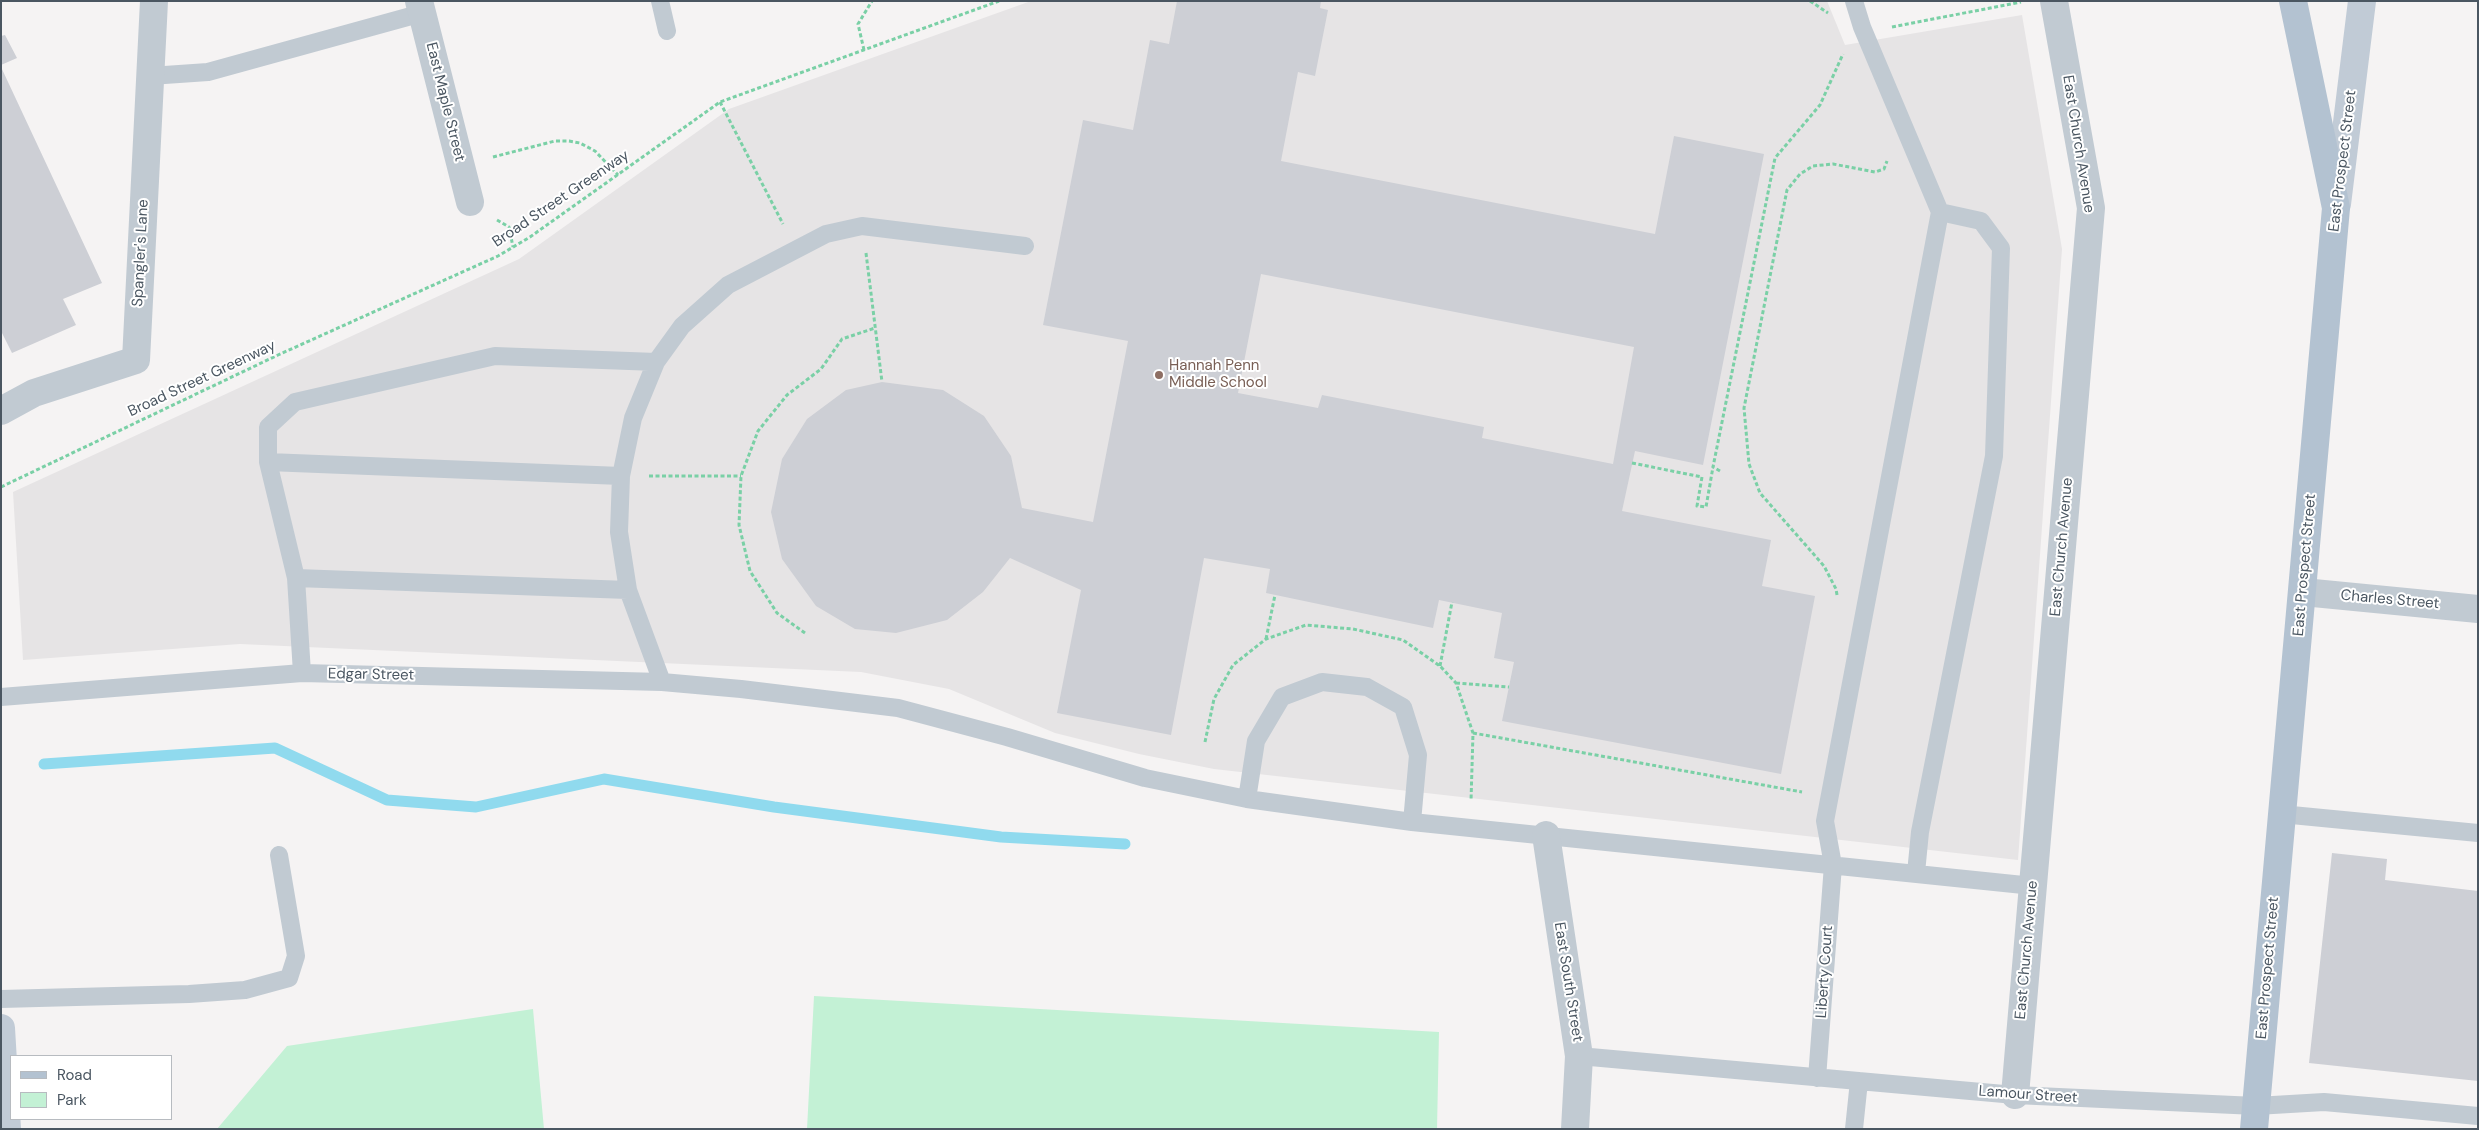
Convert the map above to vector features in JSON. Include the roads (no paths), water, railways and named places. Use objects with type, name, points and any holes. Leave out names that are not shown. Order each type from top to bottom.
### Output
[{"type":"main road","points":[[2293,1],[2336,208]]},
{"type":"main road","name":"East Prospect Street","points":[[2255,1118],[2336,208]]},
{"type":"street","name":"Spangler's Lane","points":[[1,411],[34,393],[136,360],[154,1]]},
{"type":"street","name":"East Church Avenue","points":[[2015,1095],[2091,208],[2054,1]]},
{"type":"street","name":"East Prospect Street","points":[[2336,208],[2362,1]]},
{"type":"street","name":"East Maple Street","points":[[421,7],[470,202]]},
{"type":"street","name":"Charles Street","points":[[2303,592],[2478,609]]},
{"type":"street","name":"East South Street","points":[[1546,836],[1579,1056],[1575,1129]]},
{"type":"street","points":[[1,1028],[7,1129]]},
{"type":"lane","points":[[660,1],[667,31]]},
{"type":"lane","points":[[1854,1],[1862,26],[1940,212],[1981,222],[2001,248],[1994,456],[1920,832],[1916,874]]},
{"type":"lane","points":[[150,76],[208,72],[421,7]]},
{"type":"lane","name":"Liberty Court","points":[[1816,1078],[1833,865],[1825,821],[1940,212]]},
{"type":"lane","points":[[662,682],[628,590],[619,532],[620,476],[633,418],[656,362],[682,326],[728,285],[826,234],[862,226],[1024,246]]},
{"type":"lane","points":[[302,673],[296,578],[268,462],[268,427],[295,402],[495,356],[656,362]]},
{"type":"lane","points":[[268,462],[620,476]]},
{"type":"lane","points":[[296,578],[628,590]]},
{"type":"lane","name":"Edgar Street","points":[[1,697],[302,673],[662,682],[741,689],[898,708],[1007,737],[1145,778],[1247,799],[1412,822],[2033,886]]},
{"type":"lane","points":[[1247,799],[1256,741],[1282,697],[1322,682],[1367,686],[1403,707],[1418,755],[1412,822]]},
{"type":"lane","points":[[2282,814],[2478,833]]},
{"type":"lane","points":[[1,998],[198,994],[245,990],[289,978],[296,956],[279,855]]},
{"type":"lane","name":"Lamour Street","points":[[1579,1056],[2255,1118],[2324,1102],[2478,1116]]},
{"type":"lane","points":[[1854,1129],[1859,1081]]},
{"type":"waterway","points":[[44,764],[275,748],[387,800],[476,807],[604,779],[774,807],[1001,837],[1125,844]]},
{"type":"place","name":"Hannah Penn Middle School","points":[[1159,375]]}]
